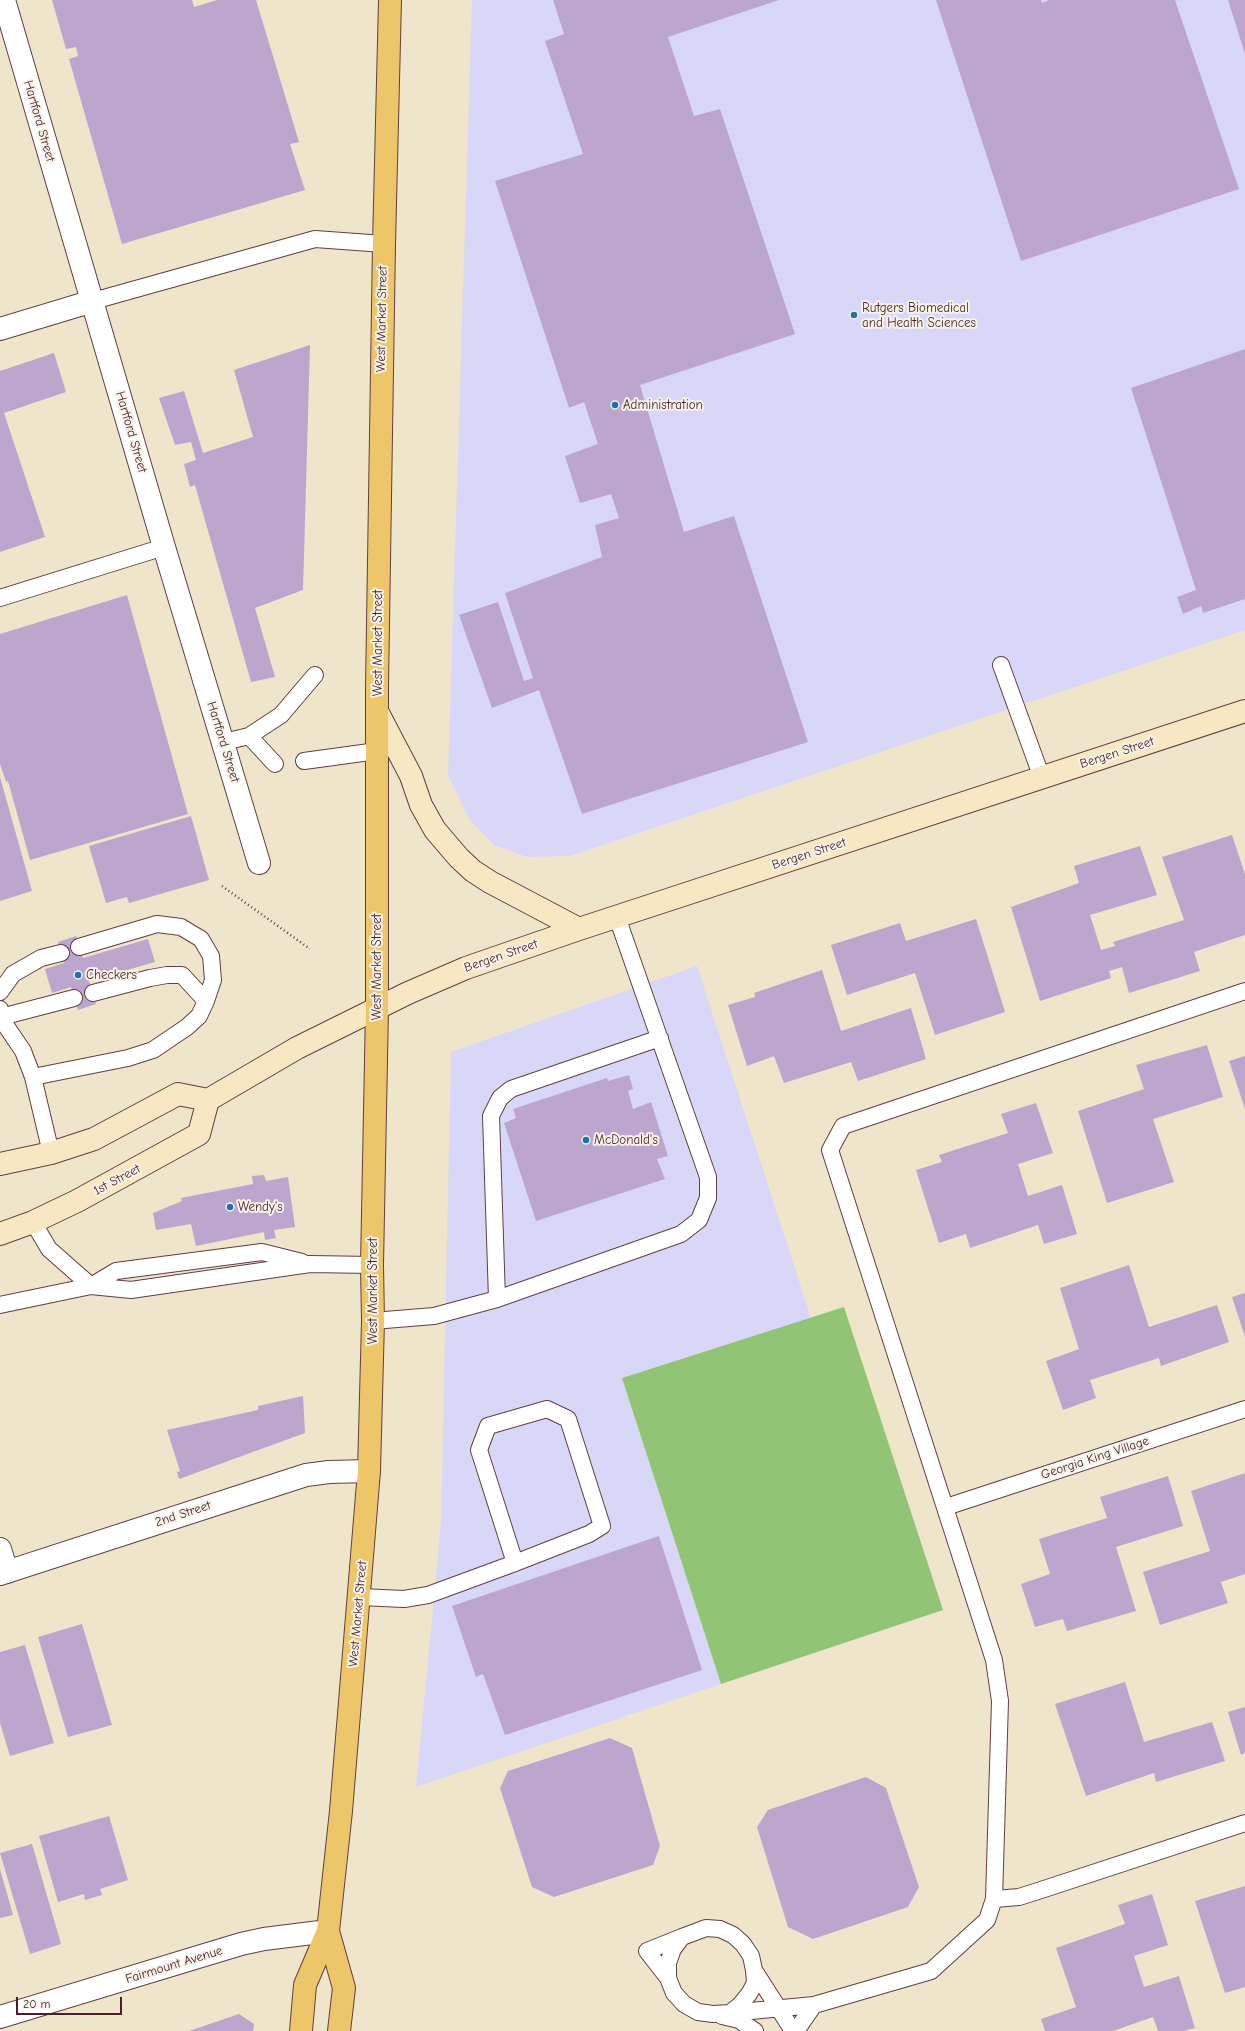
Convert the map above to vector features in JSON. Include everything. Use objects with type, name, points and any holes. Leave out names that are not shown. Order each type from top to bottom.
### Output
[{"type":"main road","name":"West Market Street","points":[[300,2031],[305,1985],[328,1931],[341,1811],[360,1597],[369,1471],[373,1321],[372,1265],[377,1008],[377,710],[384,244],[390,0]]},
{"type":"main road","points":[[377,710],[411,776],[421,805],[435,830],[459,858],[473,871],[490,882],[579,929]]},
{"type":"main road","name":"Bergen Street","points":[[377,1008],[442,978],[579,929],[1245,711]]},
{"type":"main road","points":[[0,1164],[51,1153],[94,1140],[178,1094],[208,1100],[297,1048],[377,1008]]},
{"type":"main road","name":"1st Street","points":[[0,1234],[34,1222],[76,1202],[200,1134],[208,1100]]},
{"type":"main road","name":"West Market Street","points":[[328,1931],[344,1988],[339,2031]]},
{"type":"street","name":"Hartford Street","points":[[4,0],[6,30],[93,301],[164,547],[224,742],[259,863]]},
{"type":"street","points":[[0,329],[93,301]]},
{"type":"street","name":"2nd Street","points":[[3,1573],[306,1474],[369,1471]]},
{"type":"street","points":[[0,1549],[3,1573]]},
{"type":"street","name":"Fairmount Avenue","points":[[0,2017],[241,1944],[264,1939],[328,1931]]},
{"type":"lane","points":[[93,301],[315,239],[384,244]]},
{"type":"lane","points":[[0,598],[164,547]]},
{"type":"lane","points":[[1001,665],[1042,778]]},
{"type":"lane","points":[[224,742],[250,736],[282,715],[315,675]]},
{"type":"lane","points":[[250,736],[275,764]]},
{"type":"lane","points":[[304,761],[377,751]]},
{"type":"lane","points":[[373,1321],[434,1316],[497,1299],[680,1234],[699,1220],[708,1198],[708,1176],[617,917]]},
{"type":"lane","points":[[33,1077],[128,1058],[153,1050],[187,1027],[199,1016],[213,980],[211,956],[201,939],[181,927],[157,924],[80,947]]},
{"type":"lane","points":[[0,992],[13,974],[41,958],[61,952]]},
{"type":"lane","points":[[93,993],[150,978],[167,975],[182,975],[206,1001]]},
{"type":"lane","points":[[713,2014],[814,2005],[931,1972],[987,1920],[994,1899],[1000,1701],[994,1660],[830,1150],[843,1126],[1245,991]]},
{"type":"lane","points":[[51,1153],[33,1077],[23,1051],[0,1014],[74,998]]},
{"type":"lane","points":[[497,1299],[491,1116],[500,1098],[511,1089],[660,1038]]},
{"type":"lane","points":[[34,1222],[49,1249],[91,1286]]},
{"type":"lane","points":[[0,1305],[91,1286],[131,1290],[310,1264],[372,1265]]},
{"type":"lane","name":"Georgia King Village","points":[[946,1508],[1245,1408]]},
{"type":"lane","points":[[360,1597],[404,1599],[428,1595],[515,1563],[589,1534],[602,1526],[568,1419],[547,1409],[488,1426],[479,1450],[515,1563]]},
{"type":"lane","points":[[994,1899],[1019,1897],[1245,1823]]},
{"type":"lane","points":[[730,2013],[749,1994],[755,1984],[751,1956],[744,1944],[733,1935],[720,1929],[706,1928],[647,1951],[668,1978],[674,1993],[684,2004],[698,2012],[739,2020],[755,2031]]},
{"type":"lane","points":[[668,1978],[668,1963],[673,1949],[682,1937]]},
{"type":"lane","points":[[754,1970],[788,2029],[814,2005]]},
{"type":"path","points":[[222,886],[310,950]]},
{"type":"shaded area","name":"Rutgers Biomedical and Health Sciences","points":[[472,0],[1245,0],[1245,630],[570,856],[527,857],[494,845],[469,819],[448,775]]},
{"type":"shaded area","points":[[697,966],[811,1318],[622,1378],[721,1684],[416,1787],[441,1523],[451,1052]]},
{"type":"green space","points":[[844,1307],[943,1610],[721,1684],[622,1378]]},
{"type":"building","points":[[52,0],[192,0],[194,7],[217,0],[256,0],[299,142],[290,144],[305,190],[122,244],[69,59],[78,56],[76,47],[66,49]]},
{"type":"building","name":"Administration","points":[[553,0],[779,0],[668,37],[694,116],[720,109],[795,334],[640,385],[684,532],[734,516],[808,742],[582,814],[539,690],[492,708],[459,615],[498,602],[524,681],[533,678],[505,593],[602,557],[595,525],[619,518],[611,494],[580,503],[565,456],[598,444],[584,402],[569,408],[495,181],[583,154],[545,41],[564,34]]},
{"type":"building","points":[[936,0],[1041,0],[1042,3],[1049,0],[1175,0],[1239,189],[1021,261]]},
{"type":"building","points":[[1228,0],[1245,0],[1245,54]]},
{"type":"building","points":[[310,345],[303,590],[255,608],[275,677],[251,682],[195,485],[190,487],[184,464],[196,460],[191,442],[175,445],[159,398],[184,391],[203,453],[253,437],[234,370]]},
{"type":"building","points":[[1245,349],[1245,599],[1203,613],[1201,606],[1183,614],[1177,597],[1196,590],[1131,388]]},
{"type":"building","points":[[54,353],[66,392],[4,413],[45,537],[0,552],[0,371]]},
{"type":"building","points":[[127,595],[188,814],[30,860],[8,781],[6,782],[0,764],[0,634]]},
{"type":"building","points":[[0,777],[32,891],[0,901]]},
{"type":"building","points":[[191,816],[209,880],[129,903],[127,897],[106,903],[89,846]]},
{"type":"building","points":[[1232,835],[1245,874],[1245,935],[1194,952],[1200,971],[1129,993],[1122,967],[1109,971],[1111,978],[1040,1001],[1011,907],[1079,883],[1074,866],[1140,846],[1157,895],[1090,915],[1101,950],[1115,946],[1113,942],[1184,920],[1162,857]]},
{"type":"building","points":[[976,919],[1005,1012],[935,1035],[915,973],[847,995],[831,945],[900,923],[906,941]]},
{"type":"building","name":"Checkers","points":[[76,936],[83,958],[148,939],[155,962],[89,981],[96,1004],[78,1010],[71,987],[52,993],[45,969],[64,963],[58,942]]},
{"type":"building","points":[[822,970],[841,1031],[911,1008],[926,1059],[858,1081],[851,1062],[784,1083],[774,1056],[747,1066],[728,1005],[755,997],[754,993]]},
{"type":"building","points":[[1207,1045],[1223,1097],[1153,1119],[1174,1182],[1107,1203],[1078,1111],[1144,1089],[1136,1065]]},
{"type":"building","points":[[1245,1056],[1245,1109],[1229,1061]]},
{"type":"building","name":"McDonald's","points":[[629,1075],[633,1089],[628,1091],[633,1109],[651,1102],[668,1156],[657,1159],[665,1179],[536,1221],[504,1123],[516,1118],[513,1109],[607,1078],[608,1081]]},
{"type":"building","points":[[1036,1103],[1053,1153],[1018,1164],[1028,1196],[1062,1185],[1077,1234],[1044,1244],[1038,1225],[970,1248],[966,1234],[939,1243],[916,1170],[942,1162],[939,1155],[1008,1133],[1001,1114]]},
{"type":"building","name":"Wendy's","points":[[264,1175],[266,1181],[288,1177],[295,1227],[274,1230],[276,1238],[265,1240],[264,1232],[196,1246],[191,1224],[156,1230],[153,1213],[182,1201],[181,1198],[253,1184],[252,1176]]},
{"type":"building","points":[[1129,1265],[1149,1327],[1217,1305],[1229,1342],[1161,1366],[1159,1358],[1090,1380],[1096,1398],[1063,1410],[1046,1361],[1079,1349],[1060,1288]]},
{"type":"building","points":[[1245,1293],[1245,1337],[1232,1297]]},
{"type":"building","points":[[303,1396],[305,1433],[179,1479],[177,1472],[180,1471],[167,1430],[258,1410],[258,1406]]},
{"type":"building","points":[[1245,1473],[1245,1574],[1221,1582],[1228,1603],[1160,1625],[1143,1572],[1210,1551],[1191,1491]]},
{"type":"building","points":[[1168,1476],[1183,1526],[1116,1547],[1136,1611],[1067,1631],[1063,1619],[1035,1627],[1021,1584],[1050,1574],[1039,1539],[1107,1518],[1100,1497]]},
{"type":"building","points":[[659,1536],[702,1670],[505,1735],[483,1674],[476,1677],[452,1606]]},
{"type":"building","points":[[82,1624],[112,1725],[68,1737],[38,1637]]},
{"type":"building","points":[[25,1645],[54,1743],[10,1756],[0,1723],[0,1652]]},
{"type":"building","points":[[1125,1682],[1144,1742],[1212,1722],[1225,1761],[1156,1782],[1154,1773],[1086,1796],[1055,1704]]},
{"type":"building","points":[[1245,1707],[1245,1753],[1241,1755],[1228,1712]]},
{"type":"building","points":[[610,1738],[632,1748],[660,1846],[653,1865],[554,1897],[532,1887],[500,1788],[508,1771]]},
{"type":"building","points":[[866,1777],[886,1788],[919,1887],[908,1907],[813,1939],[788,1927],[757,1827],[768,1810]]},
{"type":"building","points":[[109,1816],[128,1880],[100,1889],[102,1895],[85,1900],[84,1894],[58,1902],[39,1836]]},
{"type":"building","points":[[32,1844],[61,1944],[30,1954],[0,1853]]},
{"type":"building","points":[[0,1869],[13,1915],[0,1918]]},
{"type":"building","points":[[1245,1886],[1245,1987],[1225,1993],[1195,1901]]},
{"type":"building","points":[[1152,1894],[1168,1945],[1134,1956],[1144,1987],[1179,1976],[1195,2028],[1184,2031],[1158,2031],[1153,2017],[1113,2031],[1045,2031],[1041,2019],[1076,2007],[1056,1948],[1125,1924],[1118,1905]]},
{"type":"building","points":[[239,2014],[254,2024],[253,2031],[189,2031]]},
{"type":"place","name":"Rutgers Biomedical and Health Sciences","points":[[854,315]]},
{"type":"place","name":"Administration","points":[[615,405]]},
{"type":"place","name":"Checkers","points":[[78,975]]},
{"type":"place","name":"McDonald's","points":[[586,1140]]},
{"type":"place","name":"Wendy's","points":[[230,1207]]}]
